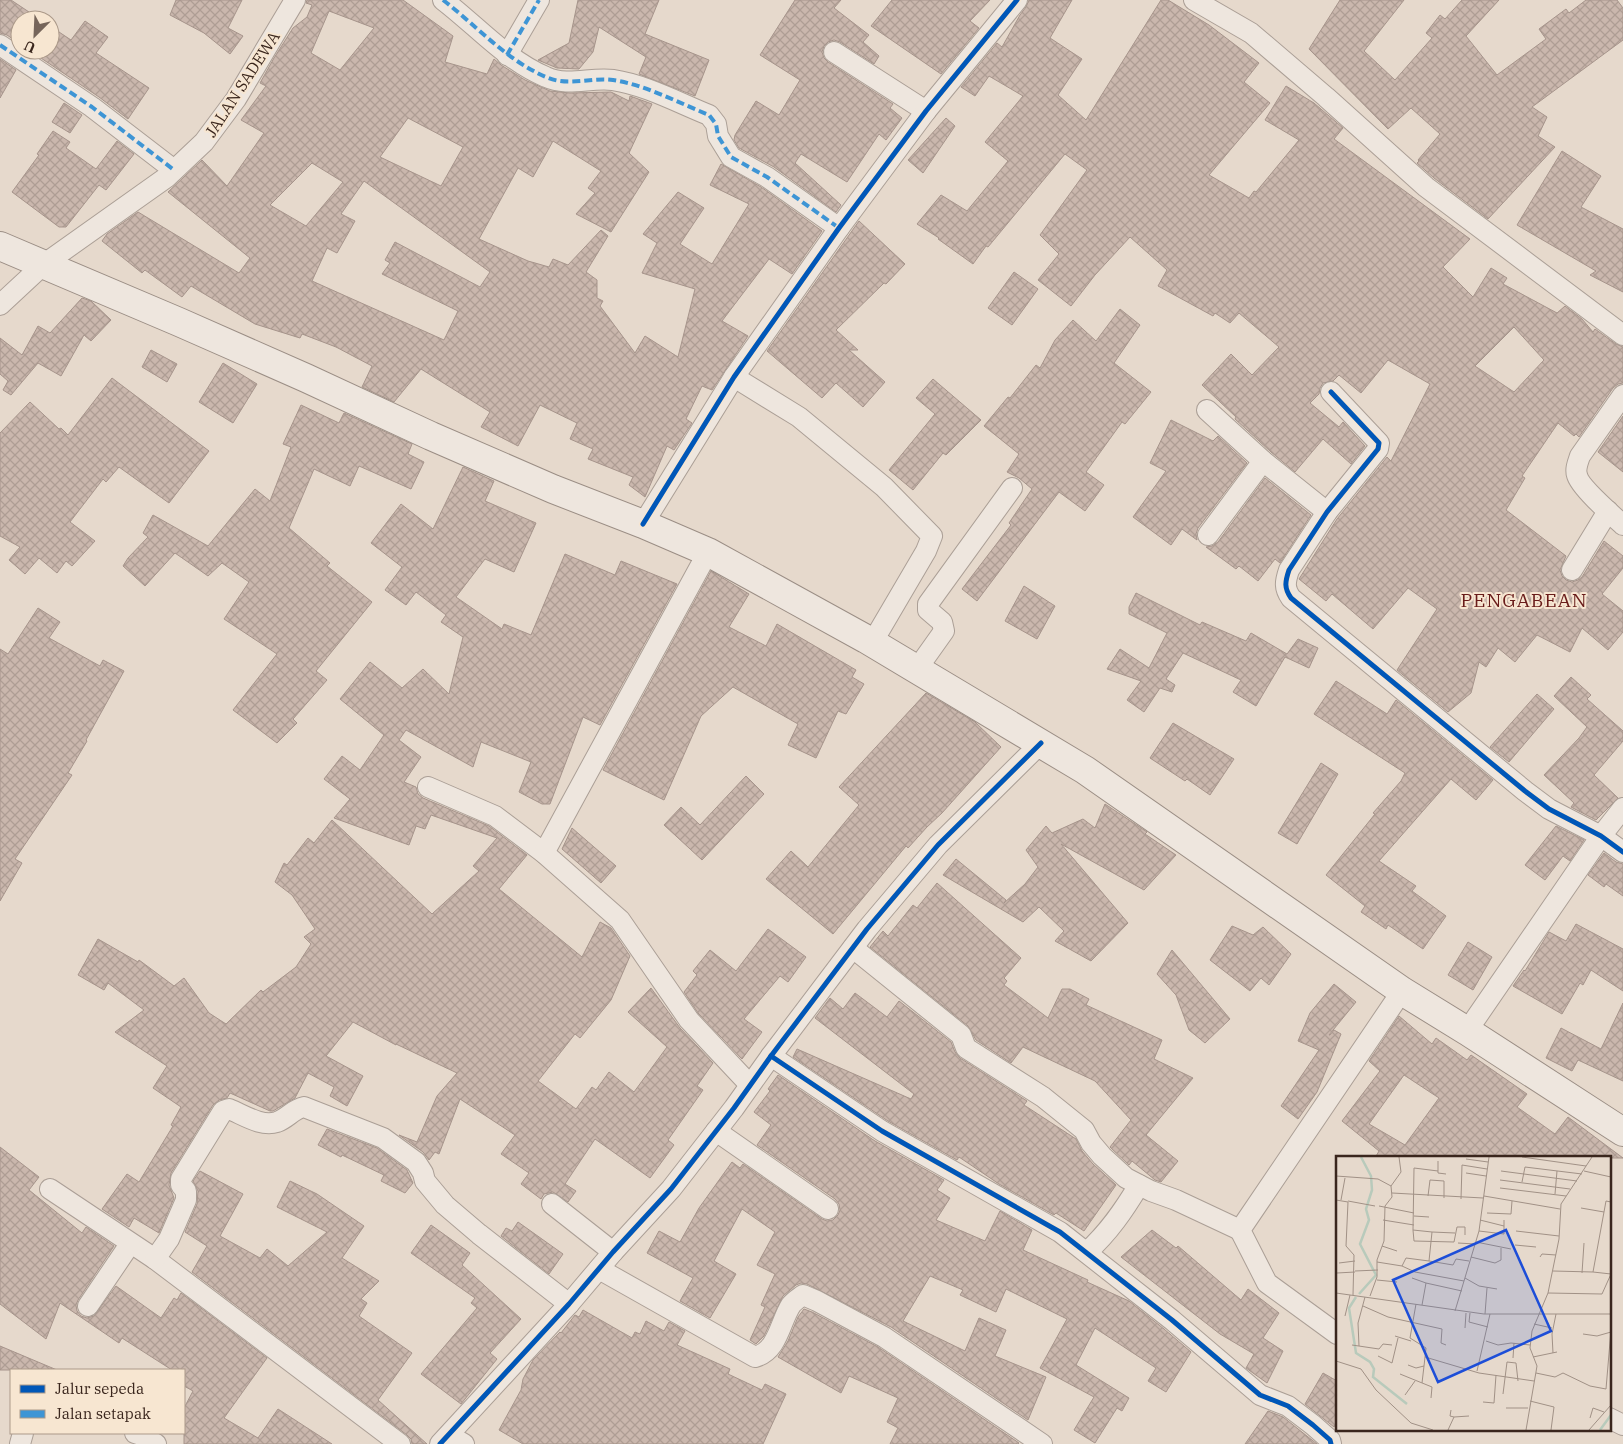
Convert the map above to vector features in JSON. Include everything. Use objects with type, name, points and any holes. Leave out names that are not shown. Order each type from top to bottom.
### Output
[{"type":"main road","points":[[0,246],[53,258],[179,322],[448,444],[708,552],[917,669],[1085,770],[1402,991],[1623,1132]]},
{"type":"street","name":"JALAN SADEWA","points":[[0,305],[53,258],[167,177],[204,142],[236,99],[295,0]]},
{"type":"street","points":[[443,0],[507,55],[526,68],[548,78],[565,83],[595,78],[614,80],[638,86],[709,115],[716,124],[718,136],[731,157],[767,177],[839,228]]},
{"type":"street","points":[[507,55],[538,0]]},
{"type":"street","points":[[643,524],[734,377],[839,228],[926,111],[1017,0]]},
{"type":"street","points":[[1194,0],[1250,33],[1326,97],[1426,187],[1623,335]]},
{"type":"street","points":[[0,45],[92,107],[174,170]]},
{"type":"street","points":[[834,52],[926,111]]},
{"type":"street","points":[[734,377],[806,423],[884,486],[932,536],[926,551],[872,643]]},
{"type":"street","points":[[1331,392],[1379,443],[1378,449],[1327,512],[1289,570],[1285,590],[1291,598],[1525,791],[1549,809],[1601,836],[1623,852]]},
{"type":"street","points":[[1623,395],[1580,456],[1577,464],[1577,476],[1582,485],[1623,525]]},
{"type":"street","points":[[1206,410],[1263,461],[1327,512]]},
{"type":"street","points":[[1208,535],[1263,461]]},
{"type":"street","points":[[917,669],[944,631],[942,622],[928,610],[928,604],[1012,488]]},
{"type":"street","points":[[1572,570],[1608,511]]},
{"type":"street","points":[[544,853],[708,552]]},
{"type":"street","points":[[451,1441],[613,1252],[671,1189],[853,948],[938,845],[1041,743]]},
{"type":"street","points":[[428,787],[495,816],[544,853],[620,920],[689,1020],[750,1086]]},
{"type":"street","points":[[1467,1031],[1601,836],[1623,808]]},
{"type":"street","points":[[853,948],[961,1035],[966,1048],[1043,1097],[1084,1130],[1091,1143],[1102,1156],[1126,1178],[1240,1230],[1267,1283],[1336,1333]]},
{"type":"street","points":[[1240,1230],[1402,991]]},
{"type":"street","points":[[771,1056],[882,1131],[1060,1232],[1172,1320],[1260,1395],[1288,1406],[1330,1440],[1331,1444]]},
{"type":"street","points":[[155,1259],[168,1239],[186,1200],[186,1191],[181,1186],[182,1179],[223,1111],[229,1109],[261,1123],[277,1122],[296,1109],[304,1107],[383,1138],[416,1162],[423,1173],[425,1181],[445,1205],[569,1304]]},
{"type":"street","points":[[716,1131],[828,1209]]},
{"type":"street","points":[[1087,1252],[1104,1237],[1123,1213],[1139,1185]]},
{"type":"street","points":[[50,1189],[155,1259],[400,1444]]},
{"type":"street","points":[[552,1204],[613,1252]]},
{"type":"street","points":[[88,1306],[130,1244]]},
{"type":"street","points":[[599,1269],[755,1357],[764,1355],[770,1349],[792,1303],[803,1295],[818,1301],[884,1337],[1042,1444]]},
{"type":"street","points":[[1610,1418],[1623,1425]]},
{"type":"street","points":[[141,1434],[156,1444]]},
{"type":"building","points":[[0,0],[11,0],[26,10],[10,10],[10,37],[0,33]]},
{"type":"building","points":[[176,0],[242,0],[228,28],[243,36],[230,54],[204,33],[170,15]]},
{"type":"building","points":[[307,0],[403,0],[453,36],[445,62],[487,74],[494,59],[525,80],[550,91],[570,93],[611,92],[629,101],[630,96],[652,104],[629,153],[649,172],[611,232],[576,214],[595,193],[588,188],[601,171],[553,141],[533,177],[518,168],[479,239],[528,261],[549,267],[553,259],[568,265],[601,230],[608,236],[586,272],[597,280],[597,298],[603,301],[600,306],[635,353],[645,336],[678,357],[695,289],[642,273],[657,243],[643,234],[678,192],[704,208],[680,244],[712,264],[749,204],[710,185],[721,164],[761,187],[822,231],[792,274],[769,259],[722,321],[748,336],[712,390],[702,386],[686,419],[692,423],[674,450],[667,446],[645,497],[629,485],[633,477],[588,459],[593,449],[570,439],[577,423],[540,405],[518,446],[481,427],[490,412],[421,369],[394,402],[362,387],[372,366],[336,347],[302,334],[300,338],[255,324],[191,286],[182,297],[145,270],[142,273],[102,241],[107,234],[138,212],[239,273],[250,258],[168,192],[202,160],[227,186],[264,133],[241,120],[266,86],[260,83],[293,28],[307,17],[312,5],[306,3]],"holes":[[[329,11],[374,28],[340,70],[311,53]],[[408,118],[463,147],[441,186],[380,157]],[[312,163],[343,182],[306,226],[270,205]],[[364,181],[490,272],[480,287],[395,242],[385,260],[390,263],[382,274],[458,311],[444,340],[312,281],[327,248],[337,253],[355,221],[341,214]]]},
{"type":"building","points":[[578,0],[659,0],[645,34],[709,60],[695,96],[639,74],[646,57],[599,27],[593,52],[579,69],[557,68],[538,60],[569,43]]},
{"type":"building","points":[[795,0],[841,0],[834,8],[869,35],[863,42],[879,56],[874,64],[834,40],[824,46],[822,52],[824,58],[893,104],[890,108],[902,118],[886,140],[879,134],[847,182],[801,154],[795,163],[841,205],[836,212],[774,167],[739,148],[734,140],[735,135],[756,101],[779,115],[800,80],[760,55]]},
{"type":"building","points":[[892,0],[990,0],[970,21],[979,28],[941,74],[871,26]]},
{"type":"building","points":[[1029,0],[1072,0],[1050,38],[1082,59],[1058,95],[1086,120],[1161,0],[1168,0],[1209,25],[1259,63],[1244,82],[1270,103],[1209,175],[1249,198],[1254,191],[1256,192],[1299,140],[1265,120],[1286,86],[1314,103],[1343,128],[1334,139],[1470,239],[1443,267],[1473,297],[1491,268],[1507,278],[1503,284],[1557,313],[1565,306],[1582,319],[1593,332],[1595,329],[1623,347],[1623,383],[1613,388],[1579,437],[1576,434],[1574,436],[1558,423],[1522,476],[1525,478],[1506,510],[1566,556],[1560,570],[1566,580],[1572,582],[1582,577],[1604,541],[1623,556],[1623,568],[1602,594],[1623,611],[1623,632],[1608,650],[1582,628],[1570,652],[1537,635],[1515,662],[1498,648],[1486,667],[1479,662],[1471,693],[1448,712],[1397,670],[1437,609],[1408,588],[1373,629],[1332,594],[1326,601],[1299,579],[1337,519],[1387,457],[1391,461],[1430,384],[1388,360],[1361,393],[1339,375],[1333,381],[1323,383],[1319,394],[1310,403],[1339,427],[1343,422],[1365,446],[1351,464],[1323,439],[1295,472],[1235,419],[1236,417],[1202,385],[1231,354],[1252,375],[1279,347],[1239,313],[1230,323],[1215,313],[1213,316],[1158,286],[1167,270],[1130,237],[1095,275],[1071,306],[1038,280],[1059,254],[1040,235],[1087,170],[1065,154],[988,247],[986,246],[973,264],[917,224],[941,195],[967,211],[1008,161],[985,142],[1023,96],[989,76],[975,96],[961,87],[997,43],[1002,47]],"holes":[[[1514,327],[1544,360],[1514,392],[1475,366]]]},
{"type":"building","points":[[1340,0],[1404,0],[1364,51],[1395,80],[1432,38],[1426,33],[1440,15],[1445,19],[1462,0],[1499,0],[1466,36],[1497,75],[1546,39],[1539,29],[1566,9],[1569,13],[1586,0],[1617,0],[1623,8],[1623,40],[1532,107],[1547,117],[1538,136],[1555,147],[1488,219],[1417,163],[1440,134],[1411,108],[1388,129],[1309,49]]},
{"type":"building","points":[[85,21],[108,37],[96,53],[149,88],[128,119],[44,60],[60,60],[60,33],[71,40]]},
{"type":"building","points":[[0,59],[16,70],[0,98]]},
{"type":"building","points":[[64,103],[82,115],[70,133],[52,122]]},
{"type":"building","points":[[946,118],[955,126],[923,173],[908,160]]},
{"type":"building","points":[[53,131],[70,142],[66,148],[96,169],[117,141],[134,154],[106,190],[99,185],[66,227],[59,227],[12,192],[39,155],[37,154]]},
{"type":"building","points":[[1562,151],[1601,176],[1581,207],[1623,229],[1623,292],[1590,275],[1596,271],[1517,225]]},
{"type":"building","points":[[859,221],[905,264],[836,330],[858,350],[849,350],[885,382],[863,407],[836,383],[822,398],[767,351]]},
{"type":"building","points":[[1014,272],[1038,289],[1012,325],[988,308]]},
{"type":"building","points":[[82,298],[91,301],[111,320],[91,341],[84,335],[61,376],[38,363],[11,395],[3,390],[8,381],[0,374],[0,338],[22,355],[38,326],[50,333]]},
{"type":"building","points":[[1120,309],[1140,325],[1114,363],[1151,392],[1125,424],[1122,422],[1086,472],[1104,485],[1085,511],[1059,492],[977,601],[962,589],[1011,525],[1009,523],[1032,489],[1019,478],[1007,472],[1019,454],[984,426],[1008,397],[1010,398],[1036,365],[1040,368],[1055,340],[1073,320],[1096,341]]},
{"type":"building","points":[[151,350],[177,364],[167,382],[142,367]]},
{"type":"building","points":[[223,363],[257,384],[233,423],[199,402]]},
{"type":"building","points":[[112,378],[209,451],[169,503],[119,467],[106,482],[103,479],[70,522],[95,541],[72,566],[66,561],[57,573],[39,558],[25,574],[9,560],[20,547],[0,536],[0,433],[30,402],[68,435]]},
{"type":"building","points":[[933,379],[981,420],[946,455],[943,453],[913,490],[889,470],[935,414],[916,398]]},
{"type":"building","points":[[301,405],[339,423],[344,413],[412,444],[408,454],[424,462],[411,489],[359,466],[350,486],[314,469],[289,528],[330,563],[327,566],[372,602],[316,671],[327,680],[293,719],[297,723],[277,743],[233,710],[277,654],[224,619],[249,582],[222,563],[208,576],[175,553],[145,586],[123,566],[148,537],[143,533],[153,515],[208,546],[255,489],[270,501],[291,447],[283,444]]},
{"type":"building","points":[[1623,416],[1623,472],[1598,452]]},
{"type":"building","points":[[1171,420],[1213,441],[1218,436],[1247,463],[1198,528],[1197,540],[1182,529],[1171,545],[1133,517],[1166,471],[1150,463]]},
{"type":"building","points":[[463,467],[494,481],[485,501],[536,523],[514,572],[485,559],[456,597],[502,629],[504,624],[531,635],[565,554],[615,575],[621,561],[677,584],[600,725],[583,717],[550,804],[542,804],[519,792],[531,762],[481,742],[473,767],[406,730],[399,740],[421,757],[404,782],[416,787],[418,794],[423,798],[489,826],[527,855],[499,889],[582,957],[600,922],[611,928],[630,956],[611,1000],[580,1038],[575,1034],[538,1081],[576,1109],[592,1087],[596,1090],[609,1072],[634,1092],[667,1047],[628,1012],[651,988],[680,1028],[713,1063],[697,1086],[703,1090],[668,1140],[674,1145],[650,1178],[595,1139],[565,1184],[576,1191],[568,1202],[553,1192],[544,1194],[541,1199],[521,1184],[529,1173],[501,1154],[515,1135],[460,1099],[439,1154],[435,1152],[429,1160],[423,1152],[399,1135],[417,1142],[437,1096],[457,1073],[396,1045],[353,1022],[326,1056],[363,1076],[347,1106],[330,1096],[334,1087],[308,1073],[295,1098],[273,1111],[230,1093],[227,1098],[219,1100],[213,1105],[171,1173],[169,1185],[174,1198],[159,1233],[134,1218],[129,1227],[102,1209],[127,1174],[139,1182],[173,1126],[171,1125],[181,1107],[153,1088],[167,1066],[115,1032],[144,1010],[108,983],[104,990],[78,975],[98,939],[138,962],[139,960],[174,986],[184,978],[209,1013],[226,1024],[261,990],[263,992],[296,967],[311,944],[304,937],[315,929],[292,895],[275,882],[284,863],[287,865],[308,838],[314,843],[332,820],[432,914],[479,871],[473,866],[497,838],[431,815],[425,829],[416,826],[409,845],[334,818],[350,799],[324,779],[342,756],[360,770],[384,735],[340,699],[370,662],[402,688],[423,669],[449,694],[463,637],[441,622],[446,615],[416,592],[406,605],[385,590],[402,567],[371,543],[401,504],[433,529]]},
{"type":"building","points":[[1265,478],[1311,515],[1280,563],[1275,559],[1258,581],[1239,566],[1236,569],[1206,547],[1218,542]]},
{"type":"building","points":[[711,571],[749,594],[729,627],[766,646],[777,624],[856,670],[852,677],[864,684],[846,714],[838,711],[816,758],[788,745],[798,724],[733,687],[701,716],[664,800],[603,770]]},
{"type":"building","points":[[1024,586],[1055,606],[1037,639],[1005,621]]},
{"type":"building","points":[[1136,593],[1200,625],[1202,622],[1246,641],[1251,633],[1287,654],[1298,639],[1318,648],[1309,668],[1285,657],[1256,706],[1233,692],[1241,680],[1183,653],[1166,679],[1175,685],[1172,692],[1160,688],[1144,712],[1127,700],[1141,681],[1107,669],[1120,649],[1149,668],[1167,633],[1129,614],[1129,607]]},
{"type":"building","points":[[38,608],[60,622],[49,638],[100,666],[103,660],[124,671],[68,773],[72,775],[15,859],[22,863],[0,901],[0,649],[8,654]]},
{"type":"building","points":[[1571,677],[1591,695],[1587,699],[1623,731],[1623,741],[1594,775],[1618,798],[1596,820],[1571,807],[1574,803],[1544,775],[1587,727],[1554,696]]},
{"type":"building","points":[[1336,681],[1387,714],[1396,700],[1493,780],[1476,800],[1451,779],[1379,861],[1416,886],[1412,891],[1446,916],[1423,949],[1388,925],[1386,929],[1361,912],[1365,906],[1326,875],[1375,814],[1373,813],[1401,781],[1405,773],[1314,714]]},
{"type":"building","points":[[926,693],[975,722],[1001,747],[942,813],[908,848],[906,846],[833,934],[766,879],[791,851],[808,867],[859,805],[839,787]]},
{"type":"building","points":[[1537,694],[1554,709],[1509,762],[1490,747]]},
{"type":"building","points":[[1173,723],[1234,759],[1210,795],[1187,779],[1185,781],[1150,758]]},
{"type":"building","points":[[1321,763],[1338,774],[1297,844],[1278,833]]},
{"type":"building","points":[[746,776],[764,794],[702,860],[664,825],[681,807],[700,825]]},
{"type":"building","points":[[1105,804],[1147,832],[1145,834],[1176,855],[1144,890],[1061,844],[1128,923],[1091,961],[1055,941],[1064,931],[1039,907],[1023,922],[943,875],[956,859],[1006,900],[1004,903],[1025,884],[1038,867],[1026,850],[1046,826],[1052,833],[1083,819],[1095,828]]},
{"type":"building","points":[[1556,826],[1584,840],[1570,861],[1563,856],[1545,880],[1525,865]]},
{"type":"building","points":[[572,828],[616,866],[601,883],[562,849]]},
{"type":"building","points":[[1604,853],[1616,862],[1623,864],[1623,896],[1606,884],[1604,887],[1588,875]]},
{"type":"building","points":[[937,883],[1021,958],[1004,978],[1007,981],[1004,985],[1048,1018],[1062,989],[1070,989],[1089,999],[1086,1005],[1162,1040],[1154,1059],[1193,1078],[1146,1135],[1178,1161],[1161,1182],[1155,1180],[1132,1161],[1129,1165],[1110,1147],[1131,1120],[1095,1081],[1023,1047],[1011,1063],[976,1040],[968,1026],[870,947],[883,931],[888,936],[913,905],[917,908]]},
{"type":"building","points":[[1576,924],[1623,949],[1623,991],[1591,970],[1583,985],[1580,983],[1562,1014],[1513,986],[1525,971],[1549,932],[1566,941]]},
{"type":"building","points":[[1232,926],[1253,935],[1263,927],[1291,954],[1269,985],[1261,978],[1250,991],[1210,960]]},
{"type":"building","points":[[768,929],[806,957],[788,982],[780,976],[744,1019],[762,1032],[742,1059],[698,1013],[684,992],[697,975],[693,971],[710,950],[736,971]]},
{"type":"building","points":[[1468,942],[1492,957],[1473,990],[1448,975]]},
{"type":"building","points":[[1172,950],[1230,1019],[1205,1043],[1189,1030],[1176,995],[1157,974]]},
{"type":"building","points":[[1334,984],[1356,1002],[1329,1035],[1334,1030],[1341,1034],[1317,1092],[1298,1119],[1281,1106],[1319,1050],[1298,1041],[1310,1013]]},
{"type":"building","points":[[855,993],[887,1017],[899,1001],[951,1042],[960,1058],[1027,1101],[1024,1105],[1076,1139],[1082,1151],[1093,1164],[1116,1185],[1084,1231],[1056,1213],[1054,1215],[999,1184],[959,1157],[957,1160],[888,1121],[793,1057],[797,1049],[911,1099],[914,1094],[815,1018],[830,998],[843,1009]]},
{"type":"building","points":[[1623,1003],[1623,1081],[1578,1060],[1572,1071],[1546,1058],[1561,1028],[1601,1049]]},
{"type":"building","points":[[1399,1016],[1432,1044],[1436,1038],[1467,1060],[1471,1055],[1527,1094],[1517,1107],[1555,1134],[1568,1117],[1623,1158],[1610,1158],[1610,1156],[1376,1156],[1379,1151],[1342,1121],[1380,1071],[1369,1061]],"holes":[[[1404,1075],[1439,1098],[1405,1145],[1369,1124]]]},
{"type":"building","points":[[778,1075],[875,1141],[944,1180],[937,1190],[950,1198],[936,1220],[985,1241],[1000,1211],[1032,1230],[1023,1250],[1129,1301],[1164,1329],[1191,1352],[1166,1392],[1148,1381],[1156,1368],[1095,1328],[1076,1365],[1129,1398],[1122,1411],[1117,1408],[1095,1443],[1074,1430],[1094,1397],[1040,1368],[1067,1319],[1006,1289],[996,1312],[960,1295],[963,1290],[930,1276],[903,1321],[965,1351],[979,1318],[1006,1330],[995,1356],[1046,1377],[1028,1420],[891,1327],[807,1284],[801,1283],[796,1285],[783,1296],[764,1336],[756,1344],[750,1340],[765,1307],[761,1305],[775,1274],[757,1265],[775,1232],[742,1209],[714,1261],[736,1274],[710,1318],[680,1301],[693,1278],[647,1253],[659,1231],[680,1242],[699,1208],[732,1162],[740,1168],[743,1164],[822,1219],[827,1221],[833,1220],[838,1215],[840,1210],[839,1204],[835,1199],[757,1145],[771,1125],[754,1112],[770,1091],[768,1089]]},
{"type":"building","points":[[327,1129],[377,1148],[407,1170],[413,1183],[405,1193],[381,1181],[384,1175],[318,1145]]},
{"type":"building","points":[[0,1147],[39,1177],[29,1190],[82,1233],[86,1227],[114,1246],[78,1300],[76,1305],[77,1311],[81,1316],[87,1318],[94,1316],[116,1286],[161,1318],[174,1298],[177,1300],[181,1293],[267,1358],[224,1418],[258,1438],[278,1409],[332,1444],[184,1444],[185,1406],[193,1391],[185,1387],[185,1369],[170,1369],[122,1338],[119,1343],[60,1303],[46,1339],[0,1304]]},
{"type":"building","points":[[200,1171],[243,1194],[220,1236],[260,1258],[267,1249],[288,1266],[327,1232],[277,1207],[290,1181],[317,1194],[364,1226],[342,1258],[379,1281],[361,1299],[367,1303],[359,1316],[412,1353],[378,1400],[427,1444],[412,1444],[411,1439],[407,1435],[192,1272],[207,1246],[185,1232],[197,1204],[198,1191],[193,1181]]},
{"type":"building","points":[[518,1222],[563,1254],[549,1274],[501,1236],[506,1228],[512,1231]]},
{"type":"building","points":[[431,1225],[470,1253],[462,1265],[521,1319],[490,1353],[497,1359],[461,1404],[421,1374],[477,1308],[471,1303],[475,1298],[411,1253]]},
{"type":"building","points":[[1152,1230],[1176,1248],[1178,1246],[1241,1300],[1248,1289],[1279,1313],[1263,1338],[1283,1351],[1267,1383],[1246,1368],[1254,1354],[1220,1334],[1121,1257]]},
{"type":"building","points":[[804,1309],[878,1347],[1019,1443],[890,1444],[898,1428],[887,1422],[898,1398],[849,1376],[841,1393],[778,1357]]},
{"type":"building","points":[[583,1310],[632,1338],[635,1332],[640,1334],[646,1321],[664,1331],[669,1322],[685,1331],[677,1345],[730,1369],[728,1374],[762,1390],[765,1384],[786,1394],[763,1444],[523,1444],[499,1430],[521,1390],[523,1379],[533,1360],[561,1333],[575,1315],[579,1317]]},
{"type":"building","points":[[0,1346],[55,1369],[10,1369],[0,1370]]},
{"type":"building","points":[[1323,1373],[1336,1380],[1336,1424],[1334,1427],[1305,1404]]},
{"type":"building","points":[[1268,1411],[1283,1417],[1317,1444],[1245,1444]]},
{"type":"marked path","points":[[443,0],[505,52],[531,70],[546,77],[571,82],[604,79],[625,82],[650,90],[709,115],[716,124],[718,136],[731,157],[767,177],[839,228]]},
{"type":"marked path","points":[[507,55],[539,0]]},
{"type":"marked path","points":[[0,45],[92,107],[174,170]]},
{"type":"cycle path","points":[[643,524],[734,377],[839,228],[926,111],[1017,0]]},
{"type":"cycle path","points":[[1331,392],[1379,443],[1378,449],[1327,512],[1289,570],[1286,585],[1291,598],[1525,791],[1549,809],[1601,836],[1623,852]]},
{"type":"cycle path","points":[[440,1444],[569,1304],[613,1252],[671,1189],[734,1108],[867,929],[938,845],[1041,743]]},
{"type":"cycle path","points":[[771,1056],[882,1131],[1060,1232],[1172,1320],[1260,1395],[1288,1406],[1330,1440],[1331,1444]]},
{"type":"district","name":"PENGABEAN","points":[[1524,600]]}]
